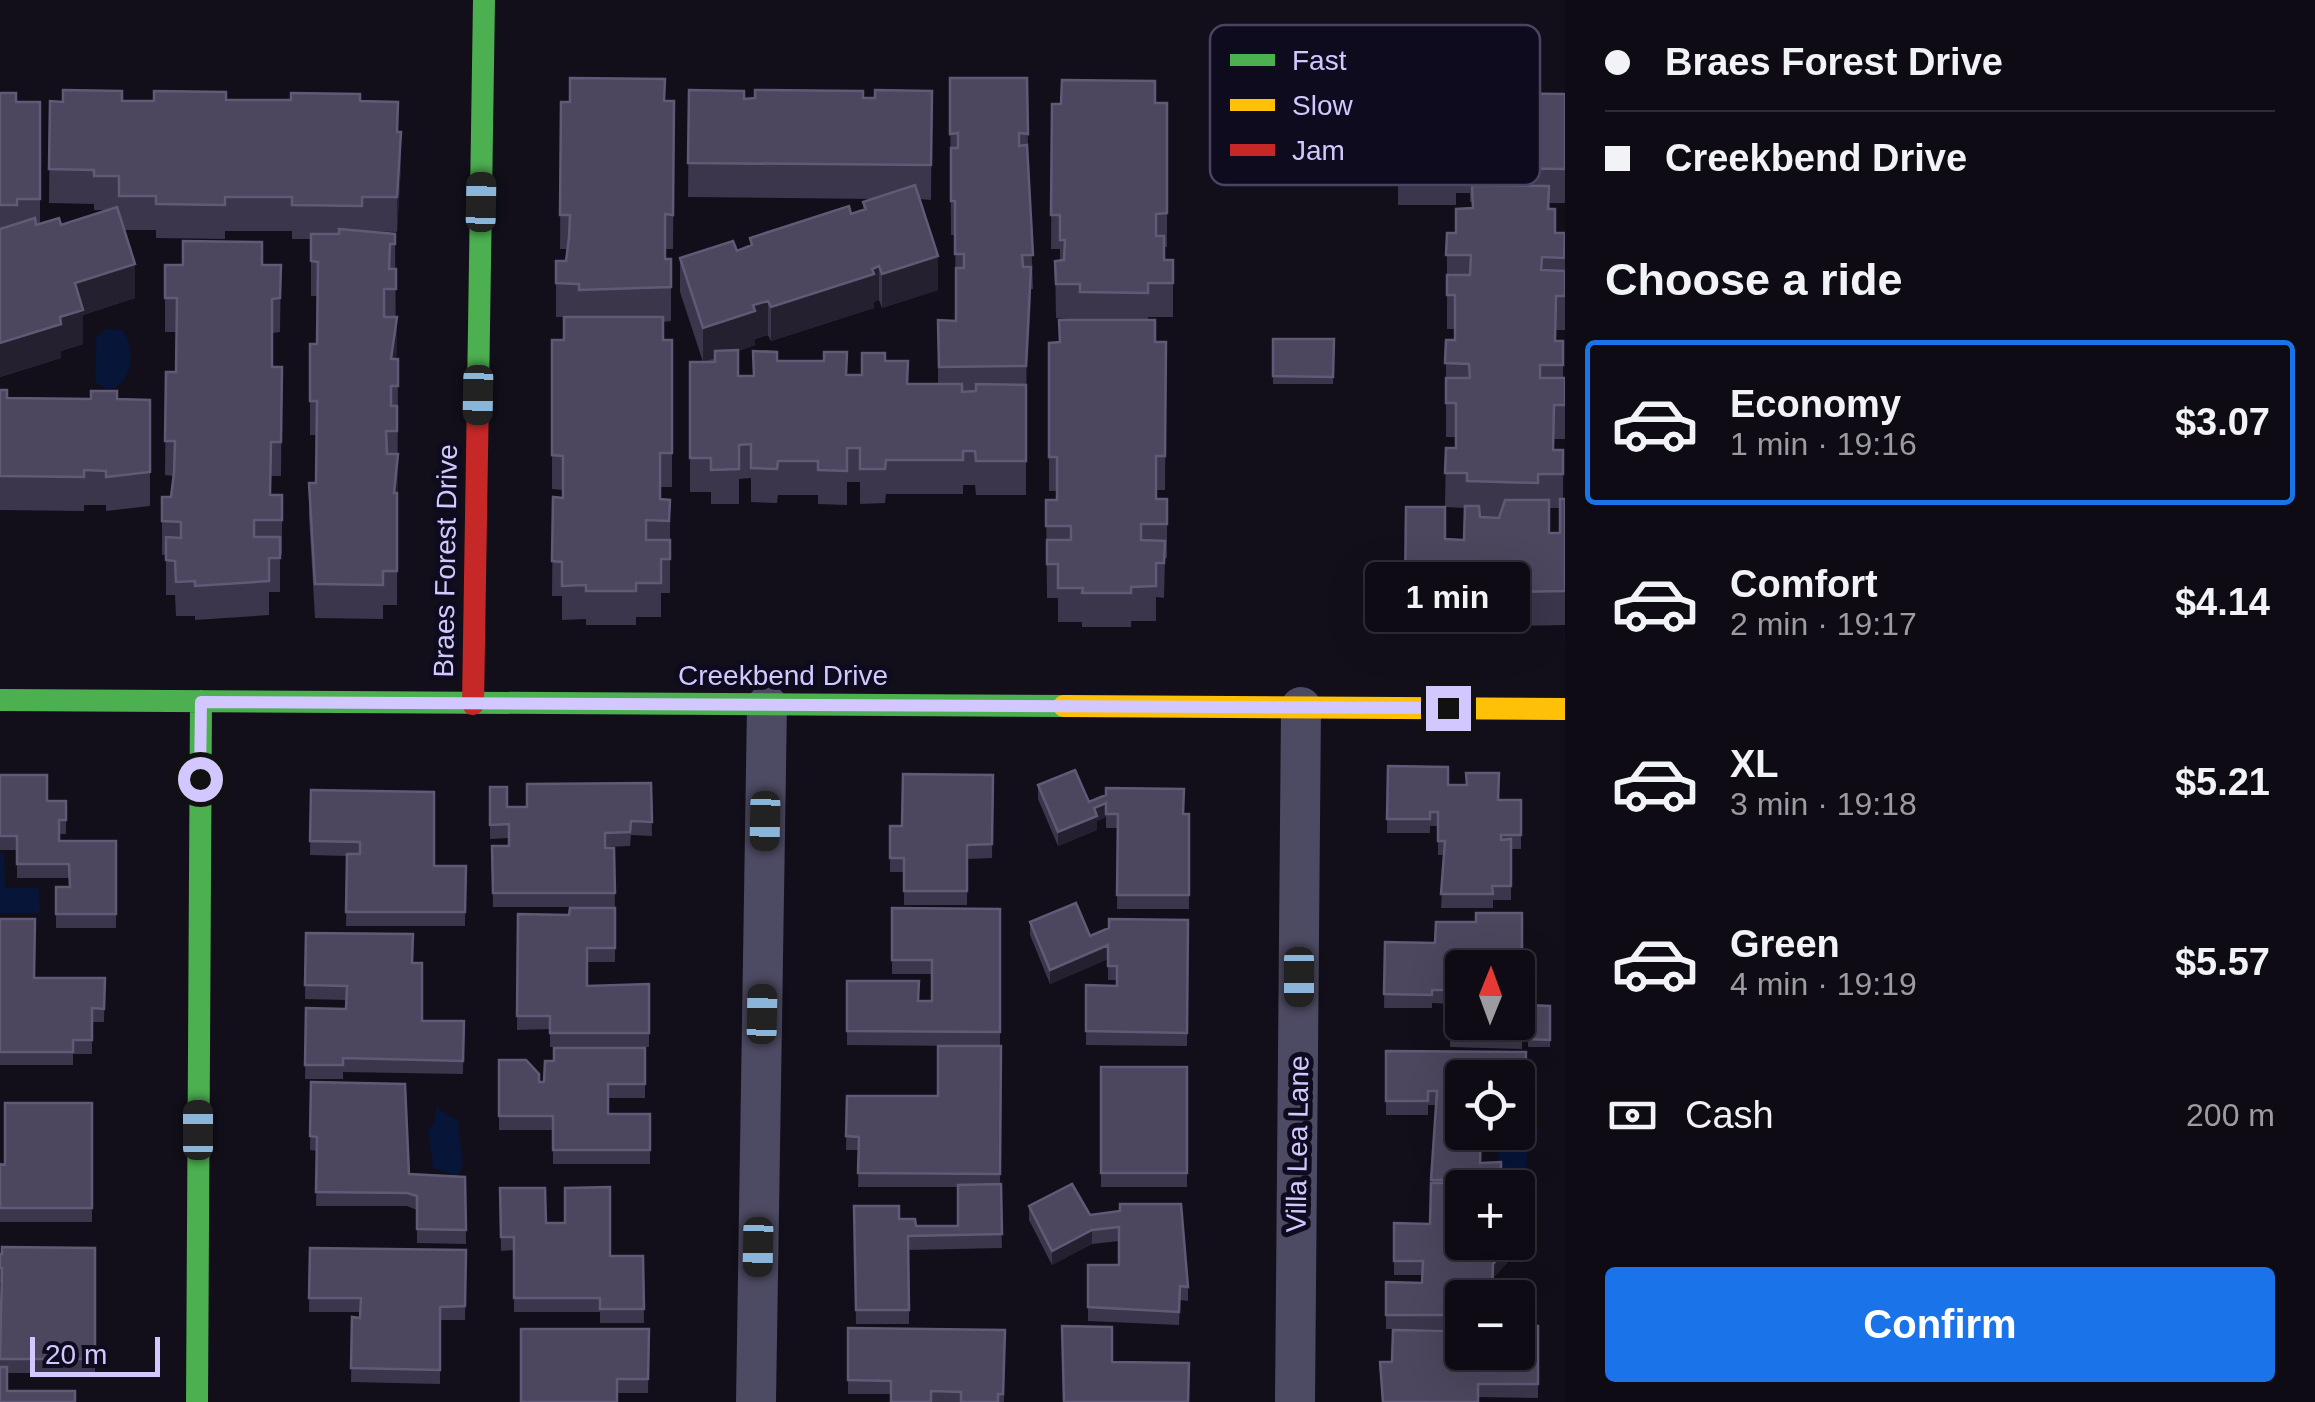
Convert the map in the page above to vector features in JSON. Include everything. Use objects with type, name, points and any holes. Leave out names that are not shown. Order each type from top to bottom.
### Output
[{"type":"street","name":"Braes Forest Drive","points":[[473,704],[484,0]]},
{"type":"street","name":"Creekbend Drive","points":[[0,700],[1565,709]]},
{"type":"street","points":[[197,1402],[201,702]]},
{"type":"street","points":[[756,1402],[767,705]]},
{"type":"street","name":"Villa Lea Lane","points":[[1295,1402],[1301,707]]},
{"type":"water","points":[[106,329],[123,330],[130,356],[128,373],[109,390],[95,379],[96,337]]},
{"type":"water","points":[[0,853],[4,853],[5,888],[39,888],[40,913],[0,913]]},
{"type":"water","points":[[436,1107],[458,1121],[463,1165],[458,1176],[433,1168],[428,1129],[434,1124]]},
{"type":"water","points":[[1535,1115],[1537,1117],[1539,1135],[1535,1140]]},
{"type":"water","points":[[1528,1150],[1526,1170],[1504,1170],[1498,1153]]},
{"type":"building","points":[[570,78],[665,79],[664,101],[674,101],[673,215],[665,214],[665,259],[671,259],[671,287],[579,290],[579,284],[556,283],[556,261],[566,261],[569,238],[570,215],[560,215],[561,102],[570,102]]},
{"type":"building","points":[[950,78],[1027,78],[1028,134],[1019,133],[1019,146],[1027,145],[1033,255],[1022,255],[1023,267],[1031,267],[1026,366],[939,367],[938,320],[956,321],[956,268],[964,268],[964,254],[955,254],[955,201],[951,201],[951,148],[958,148],[958,133],[950,134]]},
{"type":"building","points":[[1062,80],[1155,81],[1155,103],[1167,103],[1167,213],[1156,214],[1156,236],[1164,236],[1164,260],[1173,260],[1173,283],[1148,283],[1148,293],[1080,292],[1080,284],[1056,284],[1055,261],[1064,260],[1065,240],[1060,240],[1060,215],[1051,215],[1052,104],[1061,104]]},
{"type":"building","points":[[63,90],[122,91],[122,101],[154,101],[154,91],[226,92],[226,100],[291,100],[291,93],[360,94],[360,101],[398,102],[397,132],[401,132],[397,197],[362,197],[362,206],[292,205],[292,197],[225,197],[225,205],[156,204],[156,196],[119,196],[119,176],[94,176],[94,170],[49,169],[50,101],[63,102]]},
{"type":"building","points":[[689,90],[744,91],[744,99],[755,98],[755,90],[863,91],[863,98],[875,98],[875,90],[932,91],[931,165],[688,163]]},
{"type":"building","points":[[0,93],[16,93],[16,102],[40,102],[40,199],[17,199],[17,205],[0,205]]},
{"type":"building","points":[[1540,94],[1565,94],[1565,169],[1540,169]]},
{"type":"building","points":[[915,185],[938,256],[882,274],[879,266],[872,269],[874,274],[771,307],[768,301],[753,305],[755,311],[703,328],[680,258],[733,241],[737,251],[752,245],[750,238],[849,206],[851,214],[866,209],[863,202]]},
{"type":"building","points":[[1472,185],[1549,186],[1548,209],[1555,209],[1555,233],[1565,233],[1564,258],[1542,257],[1541,270],[1565,271],[1565,296],[1556,296],[1555,341],[1563,341],[1563,365],[1540,365],[1540,378],[1565,378],[1565,405],[1554,405],[1553,450],[1563,450],[1563,474],[1538,474],[1538,483],[1467,481],[1467,473],[1445,473],[1446,448],[1456,448],[1456,403],[1446,403],[1446,378],[1470,378],[1469,364],[1445,363],[1446,340],[1455,340],[1455,295],[1447,295],[1447,275],[1470,275],[1471,255],[1446,255],[1447,233],[1456,233],[1456,209],[1473,208]]},
{"type":"building","points":[[117,207],[135,264],[75,283],[83,310],[60,317],[61,324],[0,343],[0,229],[35,218],[36,225],[59,218],[61,225]]},
{"type":"building","points":[[339,229],[395,234],[395,244],[390,244],[389,269],[396,269],[396,289],[384,289],[384,317],[397,317],[391,359],[398,359],[398,386],[391,386],[391,406],[397,406],[397,431],[386,431],[387,454],[398,454],[394,493],[397,571],[383,571],[383,585],[315,584],[309,483],[316,483],[317,401],[310,401],[310,344],[317,344],[318,262],[311,261],[311,234],[339,234]]},
{"type":"building","points":[[183,241],[262,242],[262,265],[281,265],[280,298],[272,299],[272,367],[282,367],[281,442],[271,442],[270,495],[282,495],[282,520],[254,520],[254,537],[280,537],[280,558],[269,558],[269,581],[195,586],[195,581],[176,582],[175,561],[166,560],[166,537],[181,538],[181,522],[162,521],[162,497],[171,497],[174,473],[175,441],[165,441],[166,372],[176,372],[177,298],[165,298],[165,265],[183,265]]},
{"type":"building","points":[[564,317],[663,317],[663,340],[672,340],[672,453],[660,453],[660,499],[670,500],[669,521],[646,520],[646,540],[670,540],[670,559],[661,559],[661,583],[636,583],[636,591],[586,591],[586,585],[562,586],[562,562],[552,561],[553,497],[563,498],[563,456],[552,455],[552,340],[564,340]]},
{"type":"building","points":[[1059,320],[1155,320],[1155,342],[1166,342],[1165,456],[1156,456],[1156,499],[1167,499],[1167,524],[1141,524],[1141,540],[1165,541],[1164,563],[1156,563],[1156,586],[1131,587],[1131,593],[1082,593],[1083,588],[1058,588],[1058,564],[1047,564],[1047,540],[1071,540],[1071,526],[1046,526],[1046,500],[1057,500],[1057,457],[1049,457],[1049,343],[1060,342]]},
{"type":"building","points":[[1273,339],[1334,339],[1333,377],[1273,376]]},
{"type":"building","points":[[738,350],[738,376],[754,376],[753,351],[777,352],[777,361],[824,361],[824,352],[847,352],[846,375],[862,375],[862,353],[885,353],[885,361],[908,361],[907,384],[962,384],[962,392],[976,391],[976,384],[1026,385],[1026,461],[976,461],[975,451],[963,451],[963,460],[886,460],[885,469],[860,469],[860,448],[847,448],[847,471],[818,470],[818,461],[778,461],[777,469],[751,468],[751,444],[739,445],[739,469],[711,470],[711,458],[690,458],[690,362],[715,362],[715,351]]},
{"type":"building","points":[[0,390],[7,390],[7,398],[91,399],[91,391],[117,391],[117,399],[150,400],[150,472],[106,477],[106,471],[84,470],[84,477],[0,476]]},
{"type":"building","points":[[1560,499],[1565,499],[1565,591],[1405,594],[1406,507],[1445,507],[1445,539],[1464,540],[1465,506],[1479,506],[1480,517],[1499,518],[1505,500],[1549,500],[1549,533],[1560,533]]},
{"type":"building","points":[[1388,766],[1448,767],[1448,785],[1467,785],[1466,773],[1499,773],[1498,800],[1521,800],[1521,835],[1501,835],[1501,840],[1511,839],[1511,886],[1492,886],[1493,894],[1441,894],[1445,841],[1438,841],[1438,812],[1430,812],[1430,819],[1387,819]]},
{"type":"building","points":[[1075,770],[1089,802],[1106,795],[1106,788],[1184,789],[1183,814],[1189,814],[1189,895],[1117,895],[1118,814],[1106,814],[1106,803],[1094,808],[1097,816],[1058,832],[1038,785]]},
{"type":"building","points":[[903,774],[993,775],[992,844],[967,845],[967,891],[904,891],[904,858],[890,858],[890,826],[902,826]]},
{"type":"building","points":[[0,775],[47,775],[47,801],[66,801],[66,820],[59,820],[59,841],[116,841],[116,914],[56,914],[56,887],[70,887],[69,864],[17,864],[17,836],[0,836]]},
{"type":"building","points":[[651,783],[652,822],[631,821],[630,832],[605,833],[605,848],[614,848],[615,893],[493,893],[492,846],[509,846],[509,824],[490,825],[490,787],[507,787],[507,807],[527,807],[527,784]]},
{"type":"building","points":[[311,790],[434,792],[434,866],[466,866],[465,912],[346,912],[347,854],[360,854],[360,842],[310,841]]},
{"type":"building","points":[[1076,903],[1090,936],[1109,928],[1109,919],[1188,920],[1187,1033],[1086,1031],[1086,985],[1117,986],[1117,966],[1108,966],[1108,945],[1050,970],[1030,922]]},
{"type":"building","points":[[570,908],[615,908],[615,948],[587,948],[587,986],[649,984],[649,1033],[550,1033],[550,1016],[517,1016],[518,914],[569,915]]},
{"type":"building","points":[[892,908],[1000,909],[1000,1032],[847,1031],[847,981],[919,981],[918,1001],[932,1001],[932,960],[892,960]]},
{"type":"building","points":[[1476,913],[1522,913],[1522,950],[1445,950],[1445,990],[1432,990],[1432,995],[1384,994],[1385,942],[1435,943],[1436,922],[1476,922]]},
{"type":"building","points":[[0,919],[35,919],[34,978],[105,978],[104,1009],[92,1008],[92,1040],[73,1040],[73,1052],[0,1052]]},
{"type":"building","points":[[306,933],[413,934],[412,963],[422,963],[422,1021],[464,1021],[463,1061],[343,1058],[343,1065],[305,1065],[306,1008],[346,1009],[347,986],[305,985]]},
{"type":"building","points":[[1535,1005],[1550,1006],[1550,1040],[1535,1039]]},
{"type":"building","points":[[938,1046],[1001,1046],[1000,1174],[858,1173],[859,1137],[846,1136],[847,1096],[938,1096]]},
{"type":"building","points":[[554,1048],[645,1048],[645,1084],[608,1084],[608,1114],[650,1114],[650,1150],[553,1150],[553,1116],[499,1116],[499,1060],[526,1060],[539,1074],[539,1082],[544,1082],[545,1061],[554,1061]]},
{"type":"building","points":[[1386,1051],[1526,1052],[1526,1060],[1445,1060],[1445,1150],[1480,1150],[1480,1163],[1501,1162],[1501,1170],[1445,1170],[1445,1180],[1431,1180],[1437,1091],[1428,1091],[1428,1101],[1386,1101]]},
{"type":"building","points":[[1101,1067],[1187,1067],[1187,1173],[1101,1173]]},
{"type":"building","points":[[311,1082],[405,1084],[409,1174],[465,1177],[466,1230],[417,1229],[417,1196],[407,1193],[316,1192],[317,1137],[310,1136]]},
{"type":"building","points":[[5,1103],[92,1103],[92,1208],[0,1208]]},
{"type":"building","points":[[1431,1183],[1445,1183],[1445,1260],[1497,1260],[1493,1280],[1445,1280],[1445,1315],[1386,1315],[1386,1282],[1422,1283],[1423,1261],[1394,1261],[1394,1223],[1430,1224]]},
{"type":"building","points":[[1001,1184],[1002,1234],[908,1236],[909,1310],[856,1310],[854,1206],[899,1206],[899,1219],[915,1219],[916,1226],[958,1226],[958,1185]]},
{"type":"building","points":[[1072,1184],[1090,1215],[1120,1211],[1120,1204],[1181,1204],[1188,1287],[1180,1286],[1179,1312],[1088,1307],[1088,1265],[1119,1265],[1119,1227],[1092,1230],[1052,1251],[1029,1206]]},
{"type":"building","points":[[610,1187],[610,1256],[643,1256],[644,1309],[600,1309],[600,1298],[514,1298],[514,1237],[501,1237],[500,1188],[545,1188],[546,1223],[565,1223],[565,1188]]},
{"type":"building","points":[[2,1247],[95,1248],[95,1359],[0,1359]]},
{"type":"building","points":[[310,1248],[466,1250],[465,1306],[440,1307],[440,1370],[351,1368],[352,1317],[360,1318],[361,1298],[309,1298]]},
{"type":"building","points":[[1062,1326],[1112,1327],[1112,1362],[1189,1363],[1188,1402],[1064,1402]]},
{"type":"building","points":[[1535,1326],[1538,1326],[1538,1384],[1478,1384],[1478,1402],[1383,1402],[1380,1362],[1392,1362],[1393,1330],[1445,1331],[1445,1370],[1535,1370]]},
{"type":"building","points":[[848,1328],[1005,1330],[1003,1394],[998,1394],[998,1402],[961,1402],[961,1392],[931,1391],[931,1402],[891,1402],[891,1381],[848,1380]]},
{"type":"building","points":[[521,1329],[649,1329],[648,1379],[617,1379],[617,1402],[521,1402]]},
{"type":"building","points":[[0,1367],[7,1367],[7,1391],[75,1391],[75,1402],[0,1402]]},
{"type":"traffic: fast","points":[[478,393],[484,0]]},
{"type":"traffic: fast","points":[[0,700],[1064,706]]},
{"type":"traffic: fast","points":[[197,1402],[201,701]]},
{"type":"traffic: slow","points":[[1064,706],[1565,709]]},
{"type":"traffic: jam","points":[[473,704],[478,393]]},
{"type":"route","points":[[200,779],[201,702],[1448,708]]}]
